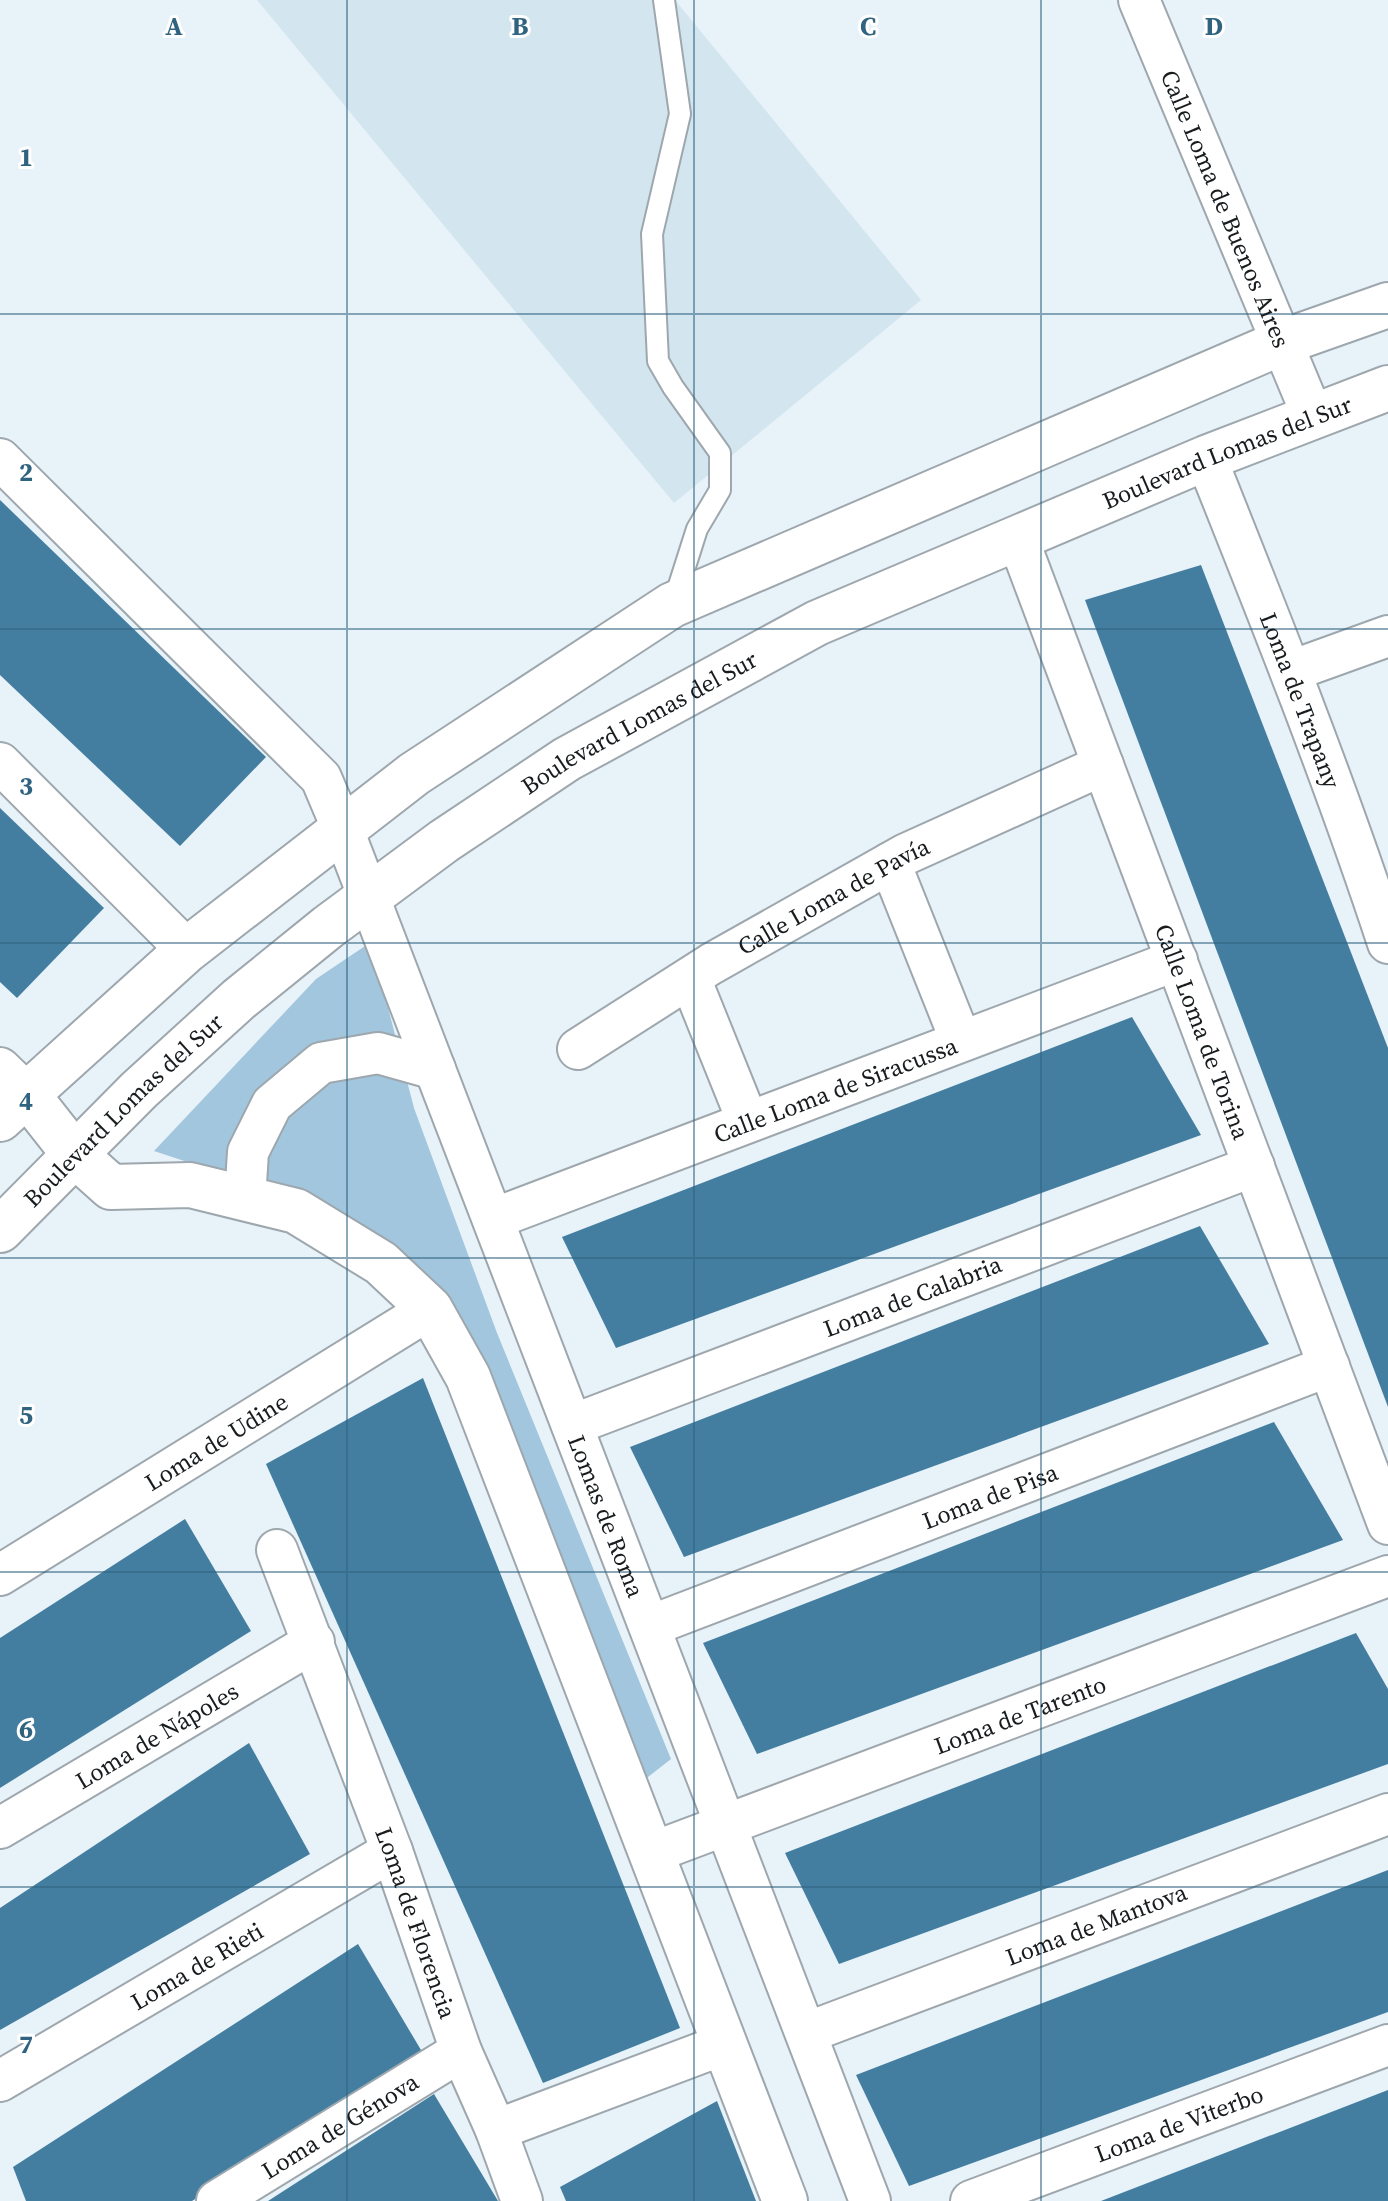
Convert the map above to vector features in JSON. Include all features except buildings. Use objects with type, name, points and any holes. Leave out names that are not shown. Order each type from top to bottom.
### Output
[{"type":"street","name":"Calle Loma de Buenos Aires","points":[[1139,0],[1313,417]]},
{"type":"street","points":[[785,2201],[468,1377],[430,1309],[381,1263],[296,1211],[190,1185],[111,1187],[9,1093],[414,774],[672,605],[1283,342],[1388,305]]},
{"type":"street","name":"Boulevard Lomas del Sur","points":[[0,1230],[139,1090],[239,999],[444,841],[567,759],[817,623],[1206,458],[1388,388]]},
{"type":"street","name":"Loma de Trapany","points":[[1206,458],[1291,671],[1376,866],[1388,943]]},
{"type":"street","name":"Lomas de Roma","points":[[0,459],[321,778],[870,2201]]},
{"type":"street","name":"Calle Loma de Torina","points":[[1018,539],[1388,1524]]},
{"type":"street","points":[[1291,671],[1388,636]]},
{"type":"street","points":[[0,763],[187,950]]},
{"type":"street","name":"Calle Loma de Pavía","points":[[578,1049],[690,978],[890,863],[1103,765]]},
{"type":"street","points":[[890,863],[961,1041]]},
{"type":"street","name":"Calle Loma de Siracussa","points":[[493,1219],[1177,960]]},
{"type":"street","points":[[690,978],[748,1122]]},
{"type":"street","points":[[245,1199],[248,1152],[272,1104],[321,1063],[378,1053],[435,1069]]},
{"type":"street","name":"Loma de Calabria","points":[[572,1425],[1254,1166]]},
{"type":"street","name":"Loma de Udine","points":[[0,1575],[430,1309]]},
{"type":"street","name":"Loma de Pisa","points":[[650,1626],[1329,1366]]},
{"type":"street","name":"Loma de Florencia","points":[[277,1550],[392,1851],[461,2051],[496,2130],[522,2201]]},
{"type":"street","name":"Loma de Tarento","points":[[651,1853],[1388,1576]]},
{"type":"street","name":"Loma de Nápoles","points":[[0,1828],[314,1642]]},
{"type":"street","name":"Loma de Mantova","points":[[806,2033],[1388,1814]]},
{"type":"street","name":"Loma de Rieti","points":[[0,2081],[392,1851]]},
{"type":"street","points":[[496,2130],[725,2044]]},
{"type":"street","name":"Loma de Viterbo","points":[[971,2201],[1388,2045]]},
{"type":"street","name":"Loma de Génova","points":[[217,2201],[461,2051]]},
{"type":"lane","points":[[664,0],[680,114],[652,234],[658,361],[720,453],[720,490],[697,529],[672,605]]},
{"type":"shaded area","points":[[257,0],[675,0],[921,300],[674,503]]},
{"type":"shaded area","points":[[371,942],[414,1108],[497,1333],[671,1759],[634,1788],[444,1301],[346,1214],[154,1151],[316,979]]}]
